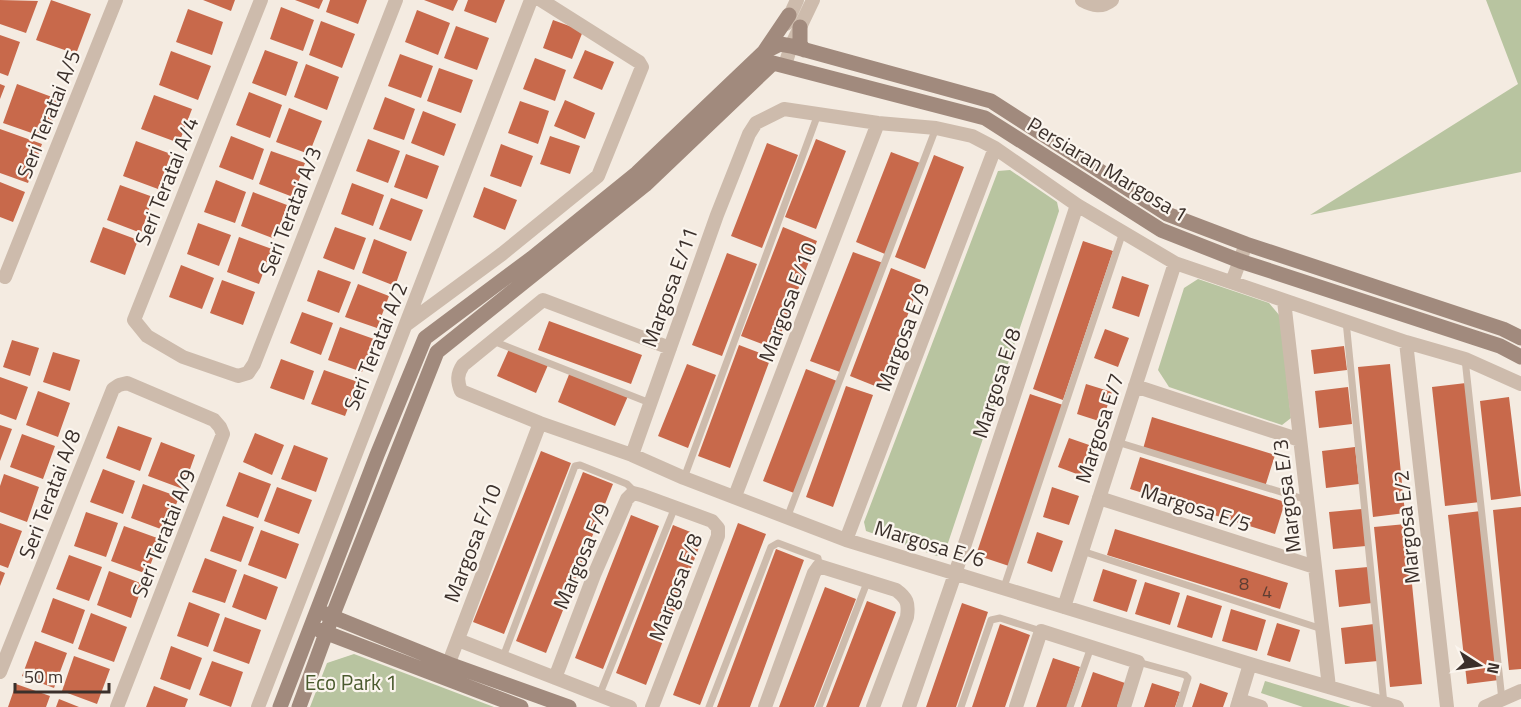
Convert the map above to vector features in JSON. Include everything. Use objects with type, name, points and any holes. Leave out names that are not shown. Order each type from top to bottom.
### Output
[{"type":"street","name":"Seri Teratai A/5","points":[[5,277],[116,0]]},
{"type":"street","name":"Seri Teratai A/4","points":[[183,357],[147,336],[134,320],[261,0]]},
{"type":"street","name":"Seri Teratai A/3","points":[[183,357],[238,376],[248,373],[254,364],[396,0]]},
{"type":"street","name":"Seri Teratai A/2","points":[[258,707],[531,0]]},
{"type":"street","points":[[407,324],[502,254],[590,184],[598,176],[603,165],[642,67],[639,62],[541,0]]},
{"type":"street","points":[[774,60],[789,15],[797,0]]},
{"type":"street","points":[[280,707],[377,455],[425,338],[638,173],[774,60],[800,44],[800,27],[813,0]]},
{"type":"street","points":[[1082,0],[1091,4],[1107,3]]},
{"type":"street","points":[[789,15],[792,47]]},
{"type":"street","points":[[298,707],[437,352],[645,185],[774,60],[792,47]]},
{"type":"street","name":"Persiaran Margosa 1","points":[[792,47],[991,101],[1167,214],[1246,244],[1503,328],[1521,339]]},
{"type":"street","name":"Persiaran Margosa 1","points":[[774,60],[985,118],[1161,230],[1240,261],[1500,346],[1521,357]]},
{"type":"street","name":"Margosa E/11","points":[[632,455],[749,134],[756,123],[784,109],[818,114]]},
{"type":"street","points":[[818,114],[878,123],[936,128],[972,136],[995,147],[1077,205],[1175,263],[1406,342],[1465,359],[1521,384]]},
{"type":"street","name":"Margosa E/10","points":[[735,496],[878,123]]},
{"type":"street","points":[[1037,175],[1058,145]]},
{"type":"street","name":"Margosa E/9","points":[[846,540],[995,147]]},
{"type":"street","name":"Margosa E/8","points":[[909,707],[1077,205]]},
{"type":"street","points":[[1232,282],[1246,244]]},
{"type":"street","name":"Margosa E/7","points":[[1064,607],[1175,263]]},
{"type":"street","points":[[491,340],[543,300],[670,348]]},
{"type":"street","name":"Margosa E/3","points":[[1284,301],[1329,687]]},
{"type":"street","name":"Margosa E/6","points":[[491,340],[463,364],[458,377],[461,391],[540,423],[632,455],[684,478],[846,540],[1390,705]]},
{"type":"street","name":"Margosa E/2","points":[[1406,342],[1447,707]]},
{"type":"street","points":[[413,366],[429,372]]},
{"type":"street","name":"Seri Teratai A/8","points":[[0,672],[112,389],[127,383],[170,402]]},
{"type":"street","points":[[1135,386],[1300,440]]},
{"type":"street","name":"Seri Teratai A/9","points":[[117,707],[223,434],[214,420],[170,402]]},
{"type":"street","name":"Margosa F/10","points":[[446,671],[540,423]]},
{"type":"street","points":[[377,455],[393,462]]},
{"type":"street","name":"Margosa F/9","points":[[555,678],[594,575],[627,499],[633,493],[675,507]]},
{"type":"street","name":"Margosa E/5","points":[[1099,498],[1315,567]]},
{"type":"street","name":"Margosa F/8","points":[[652,707],[718,536],[718,528],[712,521],[675,507]]},
{"type":"street","points":[[765,707],[814,573],[819,566],[896,590],[906,598],[908,617],[873,707]]},
{"type":"street","points":[[316,611],[521,707]]},
{"type":"street","points":[[310,628],[569,707]]},
{"type":"street","points":[[1016,707],[1041,631],[1138,662],[1124,707]]},
{"type":"street","points":[[458,640],[630,707]]},
{"type":"street","points":[[1250,664],[1238,704],[1261,707]]},
{"type":"street","points":[[1485,707],[1521,691]]},
{"type":"lane","points":[[684,478],[818,114]]},
{"type":"lane","points":[[787,518],[936,128]]},
{"type":"lane","points":[[1004,587],[1123,232]]},
{"type":"lane","points":[[1346,321],[1390,705]]},
{"type":"lane","points":[[491,340],[650,403]]},
{"type":"lane","points":[[1465,359],[1502,700]]},
{"type":"lane","points":[[1117,442],[1307,500]]},
{"type":"lane","points":[[504,657],[575,466],[580,465],[627,484],[633,493]]},
{"type":"lane","points":[[599,696],[675,507]]},
{"type":"lane","points":[[709,707],[771,547],[778,543],[818,558],[819,566]]},
{"type":"lane","points":[[1082,551],[1322,629]]},
{"type":"lane","points":[[819,707],[868,580]]},
{"type":"lane","points":[[961,707],[991,620],[1000,618],[1041,631]]},
{"type":"lane","points":[[1070,707],[1091,647]]},
{"type":"lane","points":[[1138,662],[1185,675],[1188,678],[1179,707]]},
{"type":"green space","points":[[1486,0],[1521,0],[1521,172],[1310,215],[1518,84]]},
{"type":"green space","points":[[1010,170],[1057,202],[1059,211],[946,549],[937,556],[866,531],[864,522],[998,171]]},
{"type":"green space","points":[[1198,279],[1269,303],[1280,316],[1291,418],[1282,425],[1169,387],[1158,370],[1184,288]]},
{"type":"green space","name":"Eco Park 1","points":[[354,654],[494,707],[310,707],[327,663]]},
{"type":"green space","points":[[1265,681],[1351,707],[1303,707],[1261,693]]},
{"type":"building","points":[[0,0],[38,1],[26,33],[0,24]]},
{"type":"building","points":[[51,0],[91,14],[76,54],[36,40]]},
{"type":"building","points":[[203,0],[235,0],[231,11]]},
{"type":"building","points":[[295,0],[323,0],[319,9]]},
{"type":"building","points":[[330,0],[367,0],[358,24],[326,12]]},
{"type":"building","points":[[424,0],[458,0],[453,11]]},
{"type":"building","points":[[468,0],[505,0],[496,23],[464,11]]},
{"type":"building","points":[[281,7],[314,20],[303,51],[270,39]]},
{"type":"building","points":[[188,9],[223,22],[212,55],[176,42]]},
{"type":"building","points":[[417,10],[450,23],[438,55],[405,42]]},
{"type":"building","points":[[553,20],[583,31],[572,59],[543,48]]},
{"type":"building","points":[[321,21],[355,34],[342,68],[309,55]]},
{"type":"building","points":[[456,26],[489,38],[477,70],[444,58]]},
{"type":"building","points":[[0,35],[20,42],[8,76],[0,73]]},
{"type":"building","points":[[265,50],[298,62],[286,96],[252,83]]},
{"type":"building","points":[[585,50],[614,62],[602,90],[573,78]]},
{"type":"building","points":[[171,51],[211,66],[198,100],[159,85]]},
{"type":"building","points":[[400,54],[433,66],[421,98],[388,86]]},
{"type":"building","points":[[535,58],[566,70],[555,101],[523,89]]},
{"type":"building","points":[[306,64],[339,77],[327,110],[294,97]]},
{"type":"building","points":[[439,68],[473,80],[461,113],[427,101]]},
{"type":"building","points":[[0,84],[5,86],[0,99]]},
{"type":"building","points":[[17,84],[60,100],[46,138],[3,123]]},
{"type":"building","points":[[249,92],[282,105],[270,138],[236,125]]},
{"type":"building","points":[[154,95],[192,109],[179,143],[141,129]]},
{"type":"building","points":[[385,97],[415,109],[404,140],[373,129]]},
{"type":"building","points":[[565,100],[595,113],[585,139],[554,126]]},
{"type":"building","points":[[520,101],[549,111],[538,144],[508,133]]},
{"type":"building","points":[[289,108],[322,121],[309,154],[276,142]]},
{"type":"building","points":[[423,111],[456,124],[444,156],[411,143]]},
{"type":"building","points":[[0,129],[42,144],[28,183],[0,173]]},
{"type":"building","points":[[231,136],[264,149],[253,180],[219,167]]},
{"type":"building","points":[[550,136],[580,146],[570,174],[540,164]]},
{"type":"building","points":[[368,139],[400,151],[388,183],[356,171]]},
{"type":"building","points":[[816,139],[846,151],[816,229],[785,217]]},
{"type":"building","points":[[136,141],[171,154],[158,189],[123,176]]},
{"type":"building","points":[[767,143],[798,155],[762,248],[731,236]]},
{"type":"building","points":[[501,144],[533,156],[521,187],[490,176]]},
{"type":"building","points":[[271,151],[305,163],[293,197],[259,184]]},
{"type":"building","points":[[891,152],[920,163],[885,254],[856,242]]},
{"type":"building","points":[[406,154],[439,166],[427,199],[394,187]]},
{"type":"building","points":[[934,155],[964,167],[925,269],[895,257]]},
{"type":"building","points":[[216,180],[246,192],[235,223],[204,212]]},
{"type":"building","points":[[0,182],[25,192],[13,222],[0,217]]},
{"type":"building","points":[[352,183],[384,195],[373,226],[341,214]]},
{"type":"building","points":[[120,185],[153,197],[141,233],[107,220]]},
{"type":"building","points":[[484,187],[517,200],[505,230],[473,217]]},
{"type":"building","points":[[253,192],[287,205],[275,239],[241,226]]},
{"type":"building","points":[[391,198],[423,210],[411,241],[379,229]]},
{"type":"building","points":[[198,223],[231,235],[219,266],[187,254]]},
{"type":"building","points":[[103,227],[138,240],[125,275],[90,262]]},
{"type":"building","points":[[335,227],[366,238],[354,270],[323,258]]},
{"type":"building","points":[[783,227],[817,241],[775,349],[741,336]]},
{"type":"building","points":[[239,237],[272,249],[259,284],[227,272]]},
{"type":"building","points":[[374,239],[407,252],[395,286],[362,273]]},
{"type":"building","points":[[1083,241],[1113,251],[1063,400],[1033,389]]},
{"type":"building","points":[[853,252],[883,263],[840,372],[810,361]]},
{"type":"building","points":[[727,253],[757,264],[722,356],[692,345]]},
{"type":"building","points":[[181,265],[214,278],[202,309],[169,297]]},
{"type":"building","points":[[891,268],[921,280],[880,388],[850,376]]},
{"type":"building","points":[[318,270],[351,282],[339,313],[307,301]]},
{"type":"building","points":[[1122,276],[1149,285],[1139,317],[1112,308]]},
{"type":"building","points":[[222,280],[255,292],[243,325],[210,313]]},
{"type":"building","points":[[358,284],[389,296],[377,328],[345,317]]},
{"type":"building","points":[[302,312],[333,323],[321,355],[290,343]]},
{"type":"building","points":[[549,321],[642,355],[631,384],[538,350]]},
{"type":"building","points":[[340,327],[374,339],[362,372],[328,360]]},
{"type":"building","points":[[1105,329],[1129,338],[1118,367],[1094,358]]},
{"type":"building","points":[[12,340],[39,348],[30,376],[3,367]]},
{"type":"building","points":[[739,345],[771,357],[730,468],[698,456]]},
{"type":"building","points":[[1344,346],[1347,370],[1314,374],[1311,350]]},
{"type":"building","points":[[509,349],[548,365],[536,393],[497,376]]},
{"type":"building","points":[[53,352],[80,360],[70,391],[43,382]]},
{"type":"building","points":[[281,359],[314,371],[304,400],[270,388]]},
{"type":"building","points":[[687,364],[716,375],[688,448],[658,436]]},
{"type":"building","points":[[1390,364],[1405,513],[1373,517],[1358,367]]},
{"type":"building","points":[[806,369],[837,381],[794,493],[763,481]]},
{"type":"building","points":[[324,370],[358,382],[345,416],[311,404]]},
{"type":"building","points":[[570,372],[628,396],[615,426],[558,402]]},
{"type":"building","points":[[0,377],[28,387],[16,420],[0,414]]},
{"type":"building","points":[[1466,383],[1480,502],[1445,506],[1432,387]]},
{"type":"building","points":[[1086,384],[1112,392],[1102,422],[1077,414]]},
{"type":"building","points":[[846,386],[873,395],[833,507],[806,497]]},
{"type":"building","points":[[1348,387],[1352,424],[1319,428],[1315,391]]},
{"type":"building","points":[[38,391],[70,403],[58,437],[26,425]]},
{"type":"building","points":[[1030,394],[1063,405],[1009,566],[976,555]]},
{"type":"building","points":[[1509,397],[1521,496],[1491,500],[1480,401]]},
{"type":"building","points":[[1152,417],[1275,455],[1265,487],[1143,449]]},
{"type":"building","points":[[0,425],[12,429],[0,461]]},
{"type":"building","points":[[118,426],[152,438],[140,471],[106,458]]},
{"type":"building","points":[[255,433],[284,445],[272,475],[243,462]]},
{"type":"building","points":[[22,434],[55,446],[43,479],[10,467]]},
{"type":"building","points":[[1069,438],[1095,447],[1085,477],[1058,467]]},
{"type":"building","points":[[161,442],[195,455],[183,489],[148,476]]},
{"type":"building","points":[[294,445],[328,458],[316,492],[281,479]]},
{"type":"building","points":[[1355,447],[1359,484],[1326,488],[1322,451]]},
{"type":"building","points":[[541,451],[571,463],[504,634],[473,622]]},
{"type":"building","points":[[1140,457],[1285,502],[1275,534],[1130,489]]},
{"type":"building","points":[[103,469],[135,481],[123,514],[90,502]]},
{"type":"building","points":[[239,472],[271,484],[258,518],[226,506]]},
{"type":"building","points":[[583,472],[613,484],[546,653],[516,641]]},
{"type":"building","points":[[4,474],[39,487],[27,522],[0,512],[0,486]]},
{"type":"building","points":[[143,484],[179,497],[166,531],[131,518]]},
{"type":"building","points":[[277,487],[312,500],[299,534],[264,521]]},
{"type":"building","points":[[1052,487],[1079,496],[1069,525],[1043,517]]},
{"type":"building","points":[[1521,507],[1521,669],[1509,670],[1493,510]]},
{"type":"building","points":[[1362,509],[1366,546],[1333,549],[1329,512]]},
{"type":"building","points":[[1481,511],[1499,680],[1467,684],[1448,515]]},
{"type":"building","points":[[86,512],[118,523],[106,557],[74,546]]},
{"type":"building","points":[[631,515],[659,526],[603,669],[575,658]]},
{"type":"building","points":[[223,516],[254,527],[241,562],[210,551]]},
{"type":"building","points":[[0,523],[22,531],[8,568],[0,565]]},
{"type":"building","points":[[738,523],[766,534],[700,705],[673,695]]},
{"type":"building","points":[[1406,524],[1422,684],[1390,687],[1374,527]]},
{"type":"building","points":[[673,525],[703,537],[646,685],[616,673]]},
{"type":"building","points":[[124,526],[160,539],[147,574],[111,561]]},
{"type":"building","points":[[1115,529],[1288,583],[1280,609],[1107,555]]},
{"type":"building","points":[[261,530],[299,544],[286,579],[248,565]]},
{"type":"building","points":[[1037,532],[1063,541],[1052,572],[1027,563]]},
{"type":"building","points":[[776,549],[804,560],[750,707],[717,707]]},
{"type":"building","points":[[69,555],[102,567],[89,601],[56,589]]},
{"type":"building","points":[[205,558],[237,570],[225,603],[192,592]]},
{"type":"building","points":[[1368,567],[1372,603],[1339,607],[1335,570]]},
{"type":"building","points":[[1103,569],[1137,580],[1127,612],[1093,601]]},
{"type":"building","points":[[0,571],[5,573],[0,586]]},
{"type":"building","points":[[109,571],[143,584],[131,618],[97,605]]},
{"type":"building","points":[[244,574],[278,587],[266,620],[232,607]]},
{"type":"building","points":[[1145,582],[1180,593],[1170,625],[1135,614]]},
{"type":"building","points":[[825,587],[856,599],[814,707],[779,707]]},
{"type":"building","points":[[1187,595],[1222,606],[1212,638],[1177,627]]},
{"type":"building","points":[[53,598],[85,610],[73,644],[41,632]]},
{"type":"building","points":[[867,601],[896,612],[859,707],[826,707]]},
{"type":"building","points":[[189,602],[220,614],[208,647],[177,636]]},
{"type":"building","points":[[962,603],[988,612],[956,707],[926,707]]},
{"type":"building","points":[[1231,609],[1266,620],[1257,651],[1222,641]]},
{"type":"building","points":[[91,613],[127,627],[114,662],[78,649]]},
{"type":"building","points":[[225,617],[261,630],[249,664],[213,651]]},
{"type":"building","points":[[1277,623],[1300,630],[1290,662],[1267,655]]},
{"type":"building","points":[[1000,624],[1030,635],[1005,707],[972,707]]},
{"type":"building","points":[[1374,624],[1378,661],[1345,664],[1341,628]]},
{"type":"building","points":[[35,641],[67,653],[54,688],[22,676]]},
{"type":"building","points":[[171,646],[202,658],[190,690],[160,679]]},
{"type":"building","points":[[74,656],[110,669],[97,704],[62,691]]},
{"type":"building","points":[[1053,658],[1080,667],[1067,707],[1036,707]]},
{"type":"building","points":[[212,661],[243,672],[231,707],[199,695]]},
{"type":"building","points":[[1093,672],[1125,683],[1117,707],[1081,707]]},
{"type":"building","points":[[1152,683],[1180,692],[1175,707],[1144,707]]},
{"type":"building","points":[[1200,683],[1228,693],[1223,707],[1192,707]]},
{"type":"building","points":[[16,684],[50,696],[46,707],[8,707]]},
{"type":"building","points":[[154,686],[188,699],[185,707],[146,707]]},
{"type":"building","points":[[59,699],[79,707],[56,707]]}]
